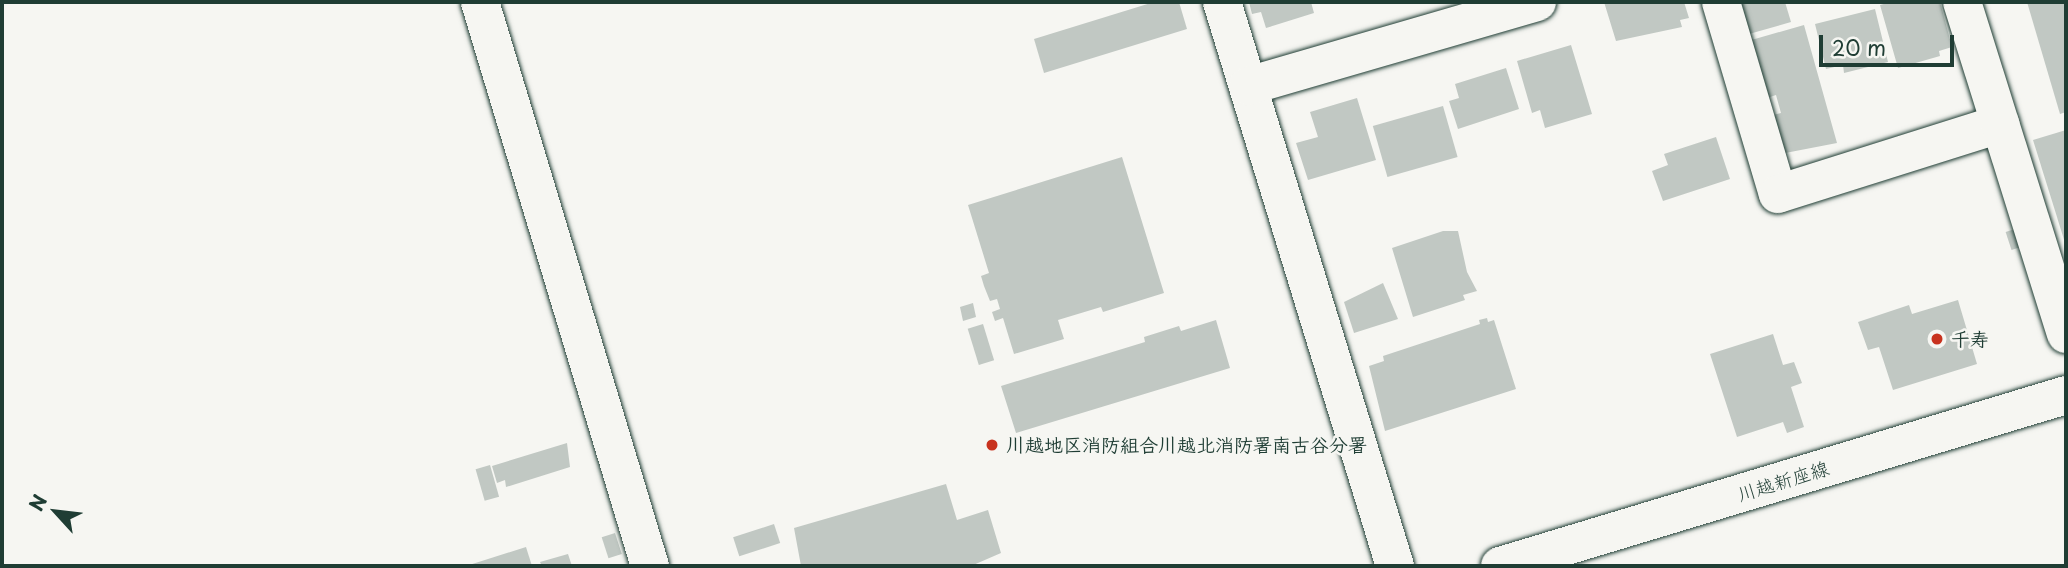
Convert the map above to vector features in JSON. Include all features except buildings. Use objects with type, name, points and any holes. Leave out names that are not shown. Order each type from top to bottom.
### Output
[{"type":"street","points":[[480,2],[650,566]]},
{"type":"street","points":[[1222,2],[1395,566]]},
{"type":"street","points":[[1248,86],[1537,2]]},
{"type":"street","points":[[1721,2],[1778,194],[2000,124]]},
{"type":"street","points":[[1962,2],[2066,334]]},
{"type":"street","name":"川越新座線","points":[[1500,566],[2066,395]]},
{"type":"place","name":"千寿","points":[[1937,339]]},
{"type":"place","name":"川越地区消防組合川越北消防署南古谷分署","points":[[992,445]]}]
